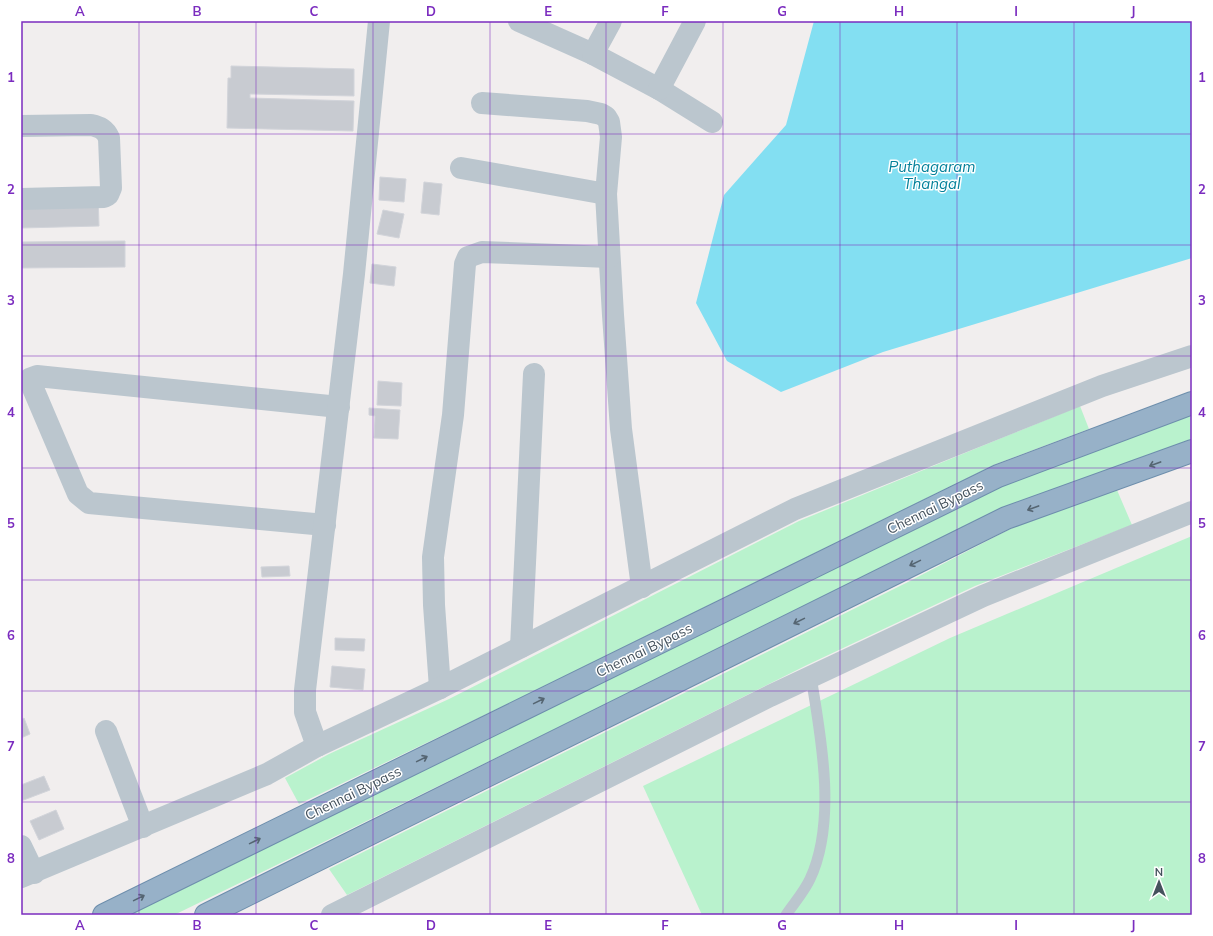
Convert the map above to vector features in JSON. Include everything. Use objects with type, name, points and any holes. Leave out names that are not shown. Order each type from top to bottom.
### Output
[{"type":"highway","name":"Chennai Bypass","points":[[104,915],[998,476],[1192,404]]},
{"type":"highway","points":[[206,915],[1006,518],[1192,451]]},
{"type":"street","points":[[317,746],[305,712],[305,690],[354,274],[379,21]]},
{"type":"street","points":[[519,21],[593,54],[659,90],[712,122]]},
{"type":"street","points":[[593,54],[611,21]]},
{"type":"street","points":[[659,90],[695,21]]},
{"type":"street","points":[[482,103],[587,111],[600,114],[606,117],[609,122],[611,137],[606,194],[621,429],[642,587]]},
{"type":"street","points":[[21,126],[91,125],[99,127],[106,132],[109,138],[111,188],[108,195],[104,197],[21,199]]},
{"type":"street","points":[[461,168],[606,194]]},
{"type":"street","points":[[440,688],[434,605],[433,557],[453,415],[465,264],[468,258],[482,252],[609,257]]},
{"type":"street","points":[[21,846],[28,875],[267,774],[317,746],[440,688],[795,509],[1102,386],[1192,356]]},
{"type":"street","points":[[522,647],[534,374]]},
{"type":"street","points":[[325,525],[89,503],[78,494],[29,379],[38,376],[339,407]]},
{"type":"street","points":[[332,915],[811,677],[983,596],[1192,512]]},
{"type":"street","points":[[106,731],[143,827]]},
{"type":"lane","points":[[786,915],[810,880],[820,850],[824,806],[822,748],[811,677]]},
{"type":"green space","points":[[1080,406],[1089,429],[996,464],[520,698],[299,804],[285,778],[329,754],[449,699],[799,521]]},
{"type":"green space","points":[[1192,414],[1192,441],[719,649],[174,915],[129,915],[193,884],[289,833],[922,526],[1000,484]]},
{"type":"green space","points":[[1117,490],[1132,525],[975,586],[807,665],[347,895],[329,869],[906,583],[1012,528]]},
{"type":"green space","points":[[1192,536],[1192,915],[702,915],[643,786],[950,638]]},
{"type":"water","name":"Puthagaram Thangal","points":[[814,21],[1192,21],[1192,258],[883,352],[781,392],[727,361],[696,303],[724,195],[786,125]]},
{"type":"building","points":[[231,66],[354,69],[354,96],[250,94],[250,98],[354,101],[353,131],[227,128],[228,78],[231,78]]},
{"type":"building","points":[[380,177],[406,179],[404,202],[379,200]]},
{"type":"building","points":[[424,182],[442,184],[439,215],[421,213]]},
{"type":"building","points":[[98,194],[99,226],[21,228],[21,196]]},
{"type":"building","points":[[383,210],[404,214],[399,238],[377,234]]},
{"type":"building","points":[[125,241],[125,267],[21,268],[21,242]]},
{"type":"building","points":[[372,264],[396,267],[394,286],[370,283]]},
{"type":"building","points":[[378,381],[402,383],[401,406],[377,405]]},
{"type":"building","points":[[369,408],[400,410],[398,439],[374,438],[375,416],[369,415]]},
{"type":"building","points":[[289,566],[290,576],[262,577],[261,567]]},
{"type":"building","points":[[335,638],[365,639],[364,651],[335,650]]},
{"type":"building","points":[[332,666],[365,669],[363,690],[330,687]]},
{"type":"building","points":[[24,718],[30,734],[21,738],[21,720]]},
{"type":"building","points":[[44,776],[50,790],[21,801],[21,785]]},
{"type":"building","points":[[56,810],[64,829],[39,840],[30,821]]}]
